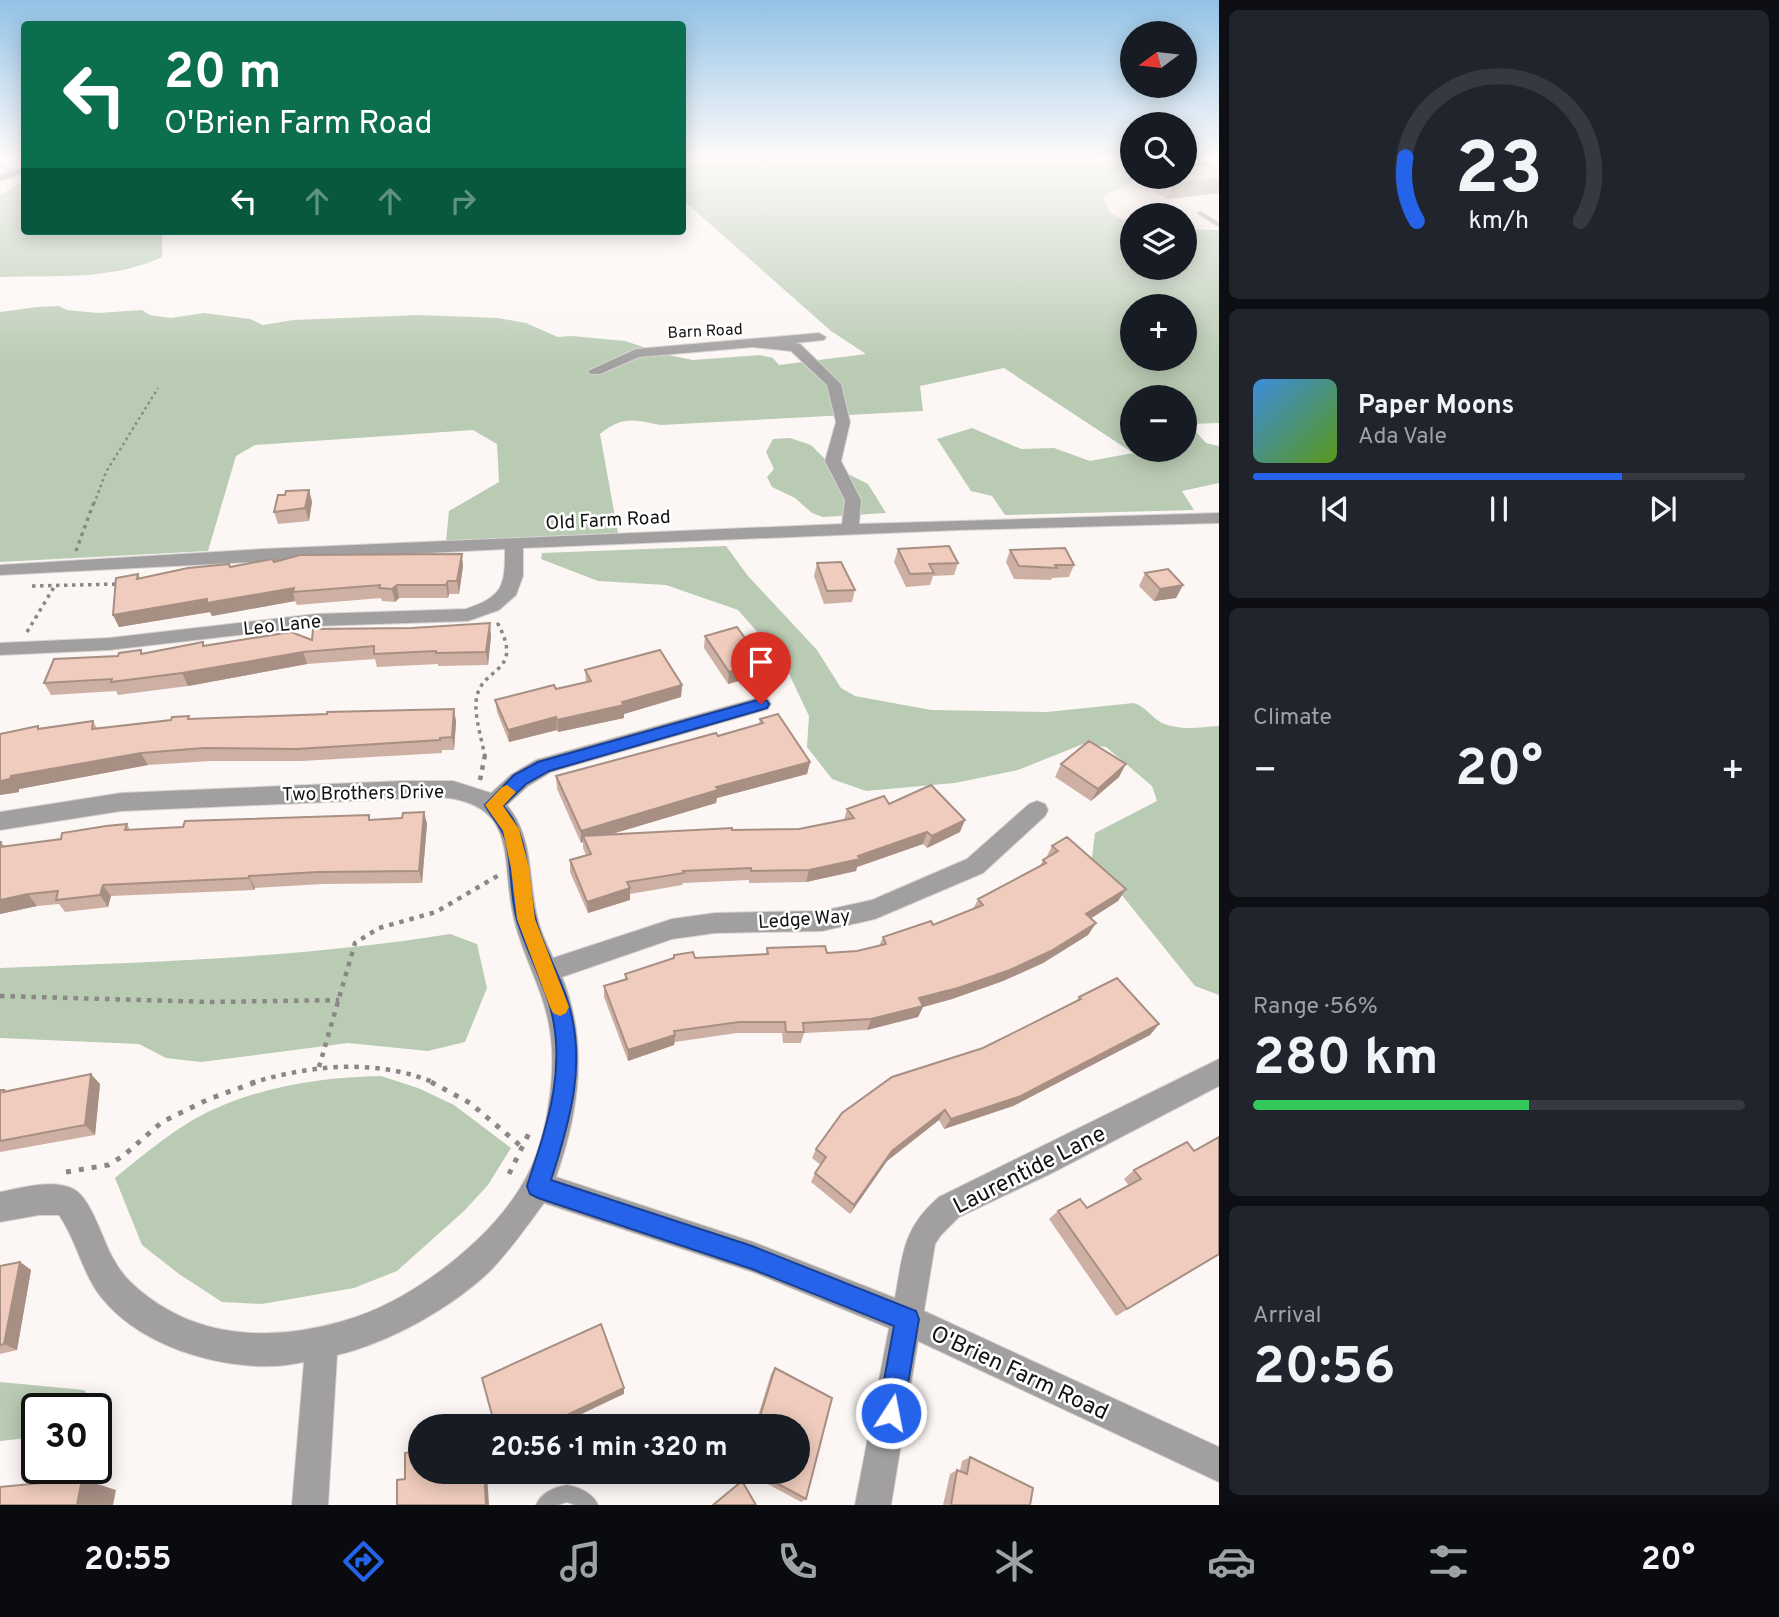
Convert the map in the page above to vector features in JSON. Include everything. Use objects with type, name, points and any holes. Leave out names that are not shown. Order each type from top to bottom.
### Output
[{"type":"street","name":"Barn Road","points":[[596,371],[636,353],[819,337]]},
{"type":"street","points":[[758,344],[795,348],[834,384],[844,422],[833,461],[853,500],[850,529]]},
{"type":"street","name":"Old Farm Road","points":[[0,570],[850,529],[1219,518]]},
{"type":"street","name":"Leo Lane","points":[[0,649],[109,644],[316,620],[468,615],[493,606],[510,592],[514,576],[514,544]]},
{"type":"street","points":[[0,1208],[39,1200],[66,1201],[73,1209],[90,1251],[115,1288],[147,1317],[173,1332],[206,1345],[244,1351],[322,1345],[401,1314],[440,1291],[471,1267],[498,1239],[538,1186],[559,1122],[567,1070],[567,1044],[563,1022],[547,971],[526,919],[520,868],[511,829],[493,805],[520,780],[544,766],[761,704]]},
{"type":"street","name":"Two Brothers Drive","points":[[0,821],[121,802],[430,788],[466,792],[493,805]]},
{"type":"street","name":"Ledge Way","points":[[547,971],[650,935],[682,927],[715,923],[822,921],[875,909],[975,866],[1037,810]]},
{"type":"street","name":"Laurentide Lane","points":[[873,1505],[921,1241],[930,1224],[950,1207],[1041,1164],[1219,1072]]},
{"type":"street","name":"O'Brien Farm Road","points":[[538,1186],[752,1257],[907,1319],[1219,1465]]},
{"type":"street","points":[[310,1505],[322,1345]]},
{"type":"lane","points":[[545,1505],[554,1496],[563,1493],[572,1493],[589,1505]]},
{"type":"path","points":[[21,643],[70,565],[97,502],[106,472],[158,388]]},
{"type":"path","points":[[479,782],[485,758],[476,702],[478,693],[500,670],[508,655],[504,632],[494,617]]},
{"type":"path","points":[[499,862],[502,883]]},
{"type":"path","points":[[319,1067],[355,943],[362,934],[374,928],[426,916],[501,873]]},
{"type":"path","points":[[0,996],[202,1003],[339,1000]]},
{"type":"path","points":[[66,1172],[108,1165],[160,1123],[232,1089],[319,1067],[364,1064],[384,1066],[441,1085],[491,1117],[522,1147]]},
{"type":"path","points":[[509,1174],[533,1122]]},
{"type":"green space","points":[[0,227],[21,227],[21,235],[162,235],[162,257],[123,270],[62,276],[0,277]]},
{"type":"green space","points":[[714,227],[1120,227],[1120,280],[1197,280],[1197,229],[1219,230],[1219,423],[1197,424],[1197,385],[1120,385],[1120,444],[1004,368],[920,386],[923,411],[661,425],[622,421],[600,434],[618,533],[446,541],[449,511],[499,482],[497,444],[473,430],[255,445],[236,456],[208,551],[0,562],[0,312],[59,306],[67,310],[98,313],[142,310],[150,315],[171,318],[204,313],[250,319],[263,325],[293,320],[419,315],[498,318],[526,323],[558,337],[625,341],[693,360],[760,355],[773,358],[779,365],[866,354],[831,331]]},
{"type":"green space","points":[[972,428],[1021,449],[1054,448],[1090,461],[1120,455],[1120,462],[1197,462],[1197,433],[1206,443],[1219,446],[1219,483],[1182,491],[1194,510],[1005,515],[992,496],[971,491],[937,439]]},
{"type":"green space","points":[[790,438],[811,445],[832,466],[868,484],[886,513],[823,517],[812,513],[795,498],[772,487],[767,477],[774,469],[766,452],[773,439]]},
{"type":"green space","points":[[726,546],[748,576],[817,650],[841,688],[855,696],[931,710],[1047,712],[1134,703],[1158,721],[1176,727],[1219,726],[1219,995],[1195,986],[1092,858],[1095,833],[1157,801],[1152,786],[1106,747],[1083,744],[1018,770],[955,783],[866,791],[832,779],[807,747],[809,716],[783,661],[738,610],[666,585],[598,581],[541,559],[542,553]]},
{"type":"green space","points":[[450,934],[477,944],[487,988],[465,1042],[428,1051],[348,1043],[201,1062],[166,1058],[139,1044],[0,1038],[0,968],[282,954]]},
{"type":"green space","points":[[381,1076],[418,1088],[454,1105],[511,1148],[488,1185],[464,1211],[397,1271],[354,1288],[262,1304],[222,1302],[179,1274],[142,1245],[115,1178],[174,1132],[212,1110],[273,1089],[338,1078]]},
{"type":"green space","points":[[0,1382],[84,1390],[86,1393],[21,1393],[21,1439],[0,1441]]},
{"type":"building","points":[[309,490],[305,508],[274,512],[278,495],[285,495],[286,491]]},
{"type":"building","points":[[949,546],[958,563],[929,564],[934,573],[910,574],[898,549]]},
{"type":"building","points":[[1065,548],[1074,565],[1055,565],[1057,568],[1019,566],[1010,550]]},
{"type":"building","points":[[462,554],[457,581],[448,581],[446,585],[397,585],[392,589],[379,588],[380,585],[293,592],[294,588],[113,615],[116,578],[138,574],[137,579],[188,568],[229,564],[230,567],[272,559],[274,562],[300,555]]},
{"type":"building","points":[[841,562],[855,590],[827,591],[817,563]]},
{"type":"building","points":[[1168,569],[1183,585],[1160,589],[1145,573]]},
{"type":"building","points":[[490,623],[486,652],[374,654],[374,646],[303,652],[111,682],[112,679],[44,683],[54,659],[118,656],[119,653],[141,650],[141,654],[203,642],[203,646],[291,632],[312,640],[313,629],[412,628]]},
{"type":"building","points":[[737,627],[762,662],[729,672],[705,636]]},
{"type":"building","points":[[660,650],[682,685],[622,702],[624,705],[557,720],[556,717],[508,730],[495,700],[554,685],[556,689],[591,681],[585,670]]},
{"type":"building","points":[[454,709],[452,737],[440,740],[297,749],[204,748],[141,753],[11,776],[10,779],[0,781],[0,734],[38,726],[38,729],[93,721],[92,729],[189,716],[188,719]]},
{"type":"building","points":[[778,714],[810,762],[716,787],[718,790],[581,831],[556,776],[716,733],[718,736],[763,723],[760,719]]},
{"type":"building","points":[[1089,741],[1126,764],[1098,789],[1061,764]]},
{"type":"building","points":[[931,785],[965,820],[932,836],[927,832],[858,856],[860,859],[809,870],[751,871],[751,868],[683,871],[684,873],[627,882],[630,888],[587,902],[570,860],[591,854],[583,836],[732,828],[799,829],[854,818],[847,809],[884,796],[889,804]]},
{"type":"building","points":[[424,812],[419,871],[318,872],[103,885],[100,895],[56,900],[58,891],[0,900],[0,847],[61,839],[62,833],[127,824],[125,830],[183,827],[185,821],[369,815],[369,820],[402,818],[403,813]]},
{"type":"building","points":[[1067,837],[1126,889],[1086,914],[1096,923],[1051,951],[1010,970],[919,998],[923,1006],[871,1019],[803,1023],[804,1032],[786,1032],[785,1022],[739,1022],[674,1031],[675,1035],[628,1050],[604,986],[627,979],[625,974],[674,958],[674,955],[693,952],[695,958],[768,954],[767,948],[825,946],[827,953],[857,951],[886,944],[883,937],[931,921],[933,925],[983,905],[978,899],[1046,863],[1043,860],[1058,851],[1052,846]]},
{"type":"building","points":[[1117,978],[1159,1024],[1021,1096],[951,1119],[945,1110],[892,1151],[854,1205],[815,1173],[826,1157],[816,1149],[842,1113],[892,1077],[983,1048]]},
{"type":"building","points":[[91,1074],[85,1125],[0,1141],[0,1090],[4,1090],[3,1092]]},
{"type":"building","points":[[1219,1137],[1219,1254],[1127,1309],[1058,1211],[1080,1199],[1087,1208],[1141,1179],[1134,1170],[1187,1142],[1194,1151]]},
{"type":"building","points":[[20,1262],[4,1344],[0,1345],[0,1266]]},
{"type":"building","points":[[601,1324],[624,1388],[569,1414],[492,1414],[482,1378]]},
{"type":"building","points":[[775,1368],[832,1398],[810,1483],[810,1414],[761,1414]]},
{"type":"building","points":[[408,1452],[408,1484],[485,1484],[486,1505],[397,1505],[397,1480],[405,1479],[405,1453]]},
{"type":"building","points":[[970,1457],[1033,1488],[1030,1505],[951,1505],[957,1470],[967,1474]]},
{"type":"building","points":[[81,1484],[77,1505],[0,1505],[0,1487]]},
{"type":"building","points":[[738,1484],[744,1484],[756,1505],[713,1505]]},
{"type":"building","points":[[778,1484],[810,1484],[806,1499]]},
{"type":"slow traffic","points":[[507,792],[493,805],[511,829],[530,935],[560,1007]]},
{"type":"route","points":[[761,704],[544,766],[520,780],[493,805],[511,829],[530,935],[559,1003],[567,1044],[567,1070],[559,1122],[538,1186],[752,1257],[907,1319],[891,1413]]}]
